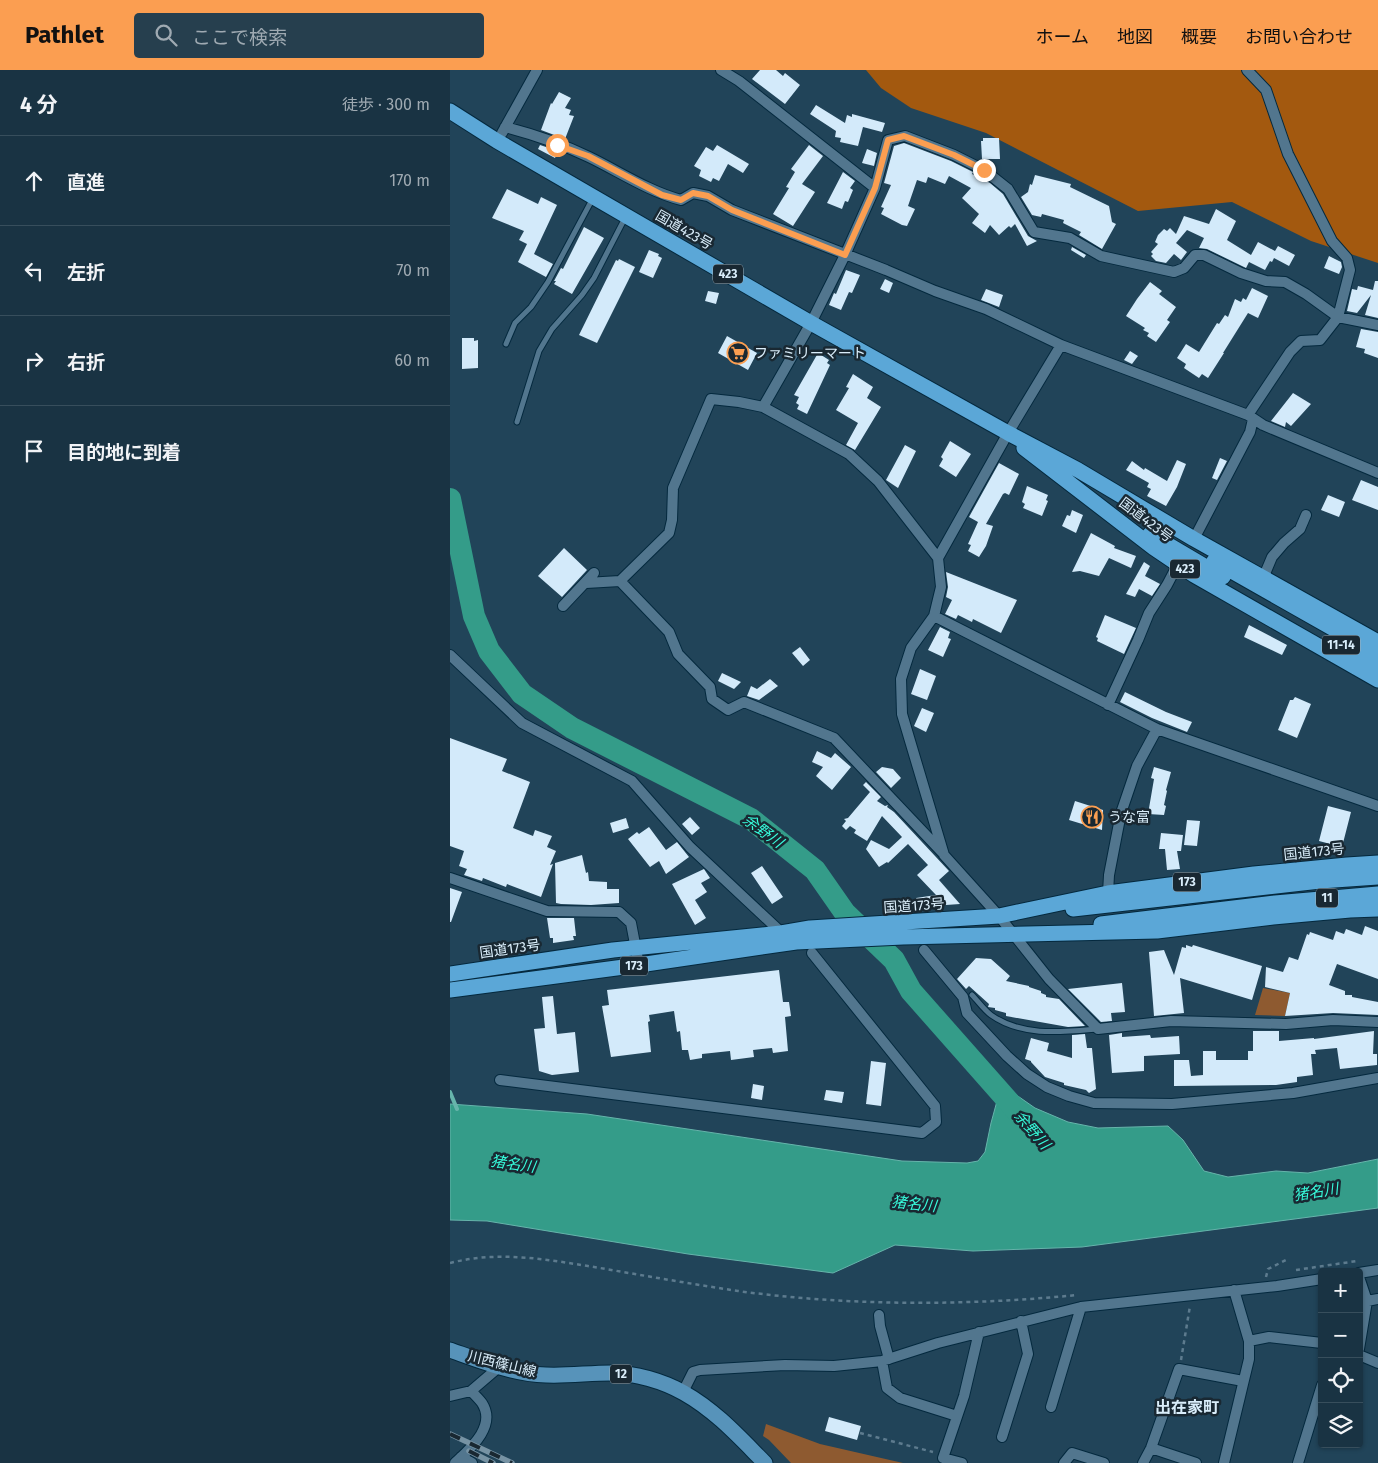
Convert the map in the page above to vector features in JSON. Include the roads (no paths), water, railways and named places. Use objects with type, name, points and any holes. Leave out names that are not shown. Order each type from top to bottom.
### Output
[{"type":"highway","name":"国道423号","points":[[450,111],[497,141],[626,216],[1008,433],[1078,470],[1194,539],[1264,576],[1378,642]]},
{"type":"highway","name":"国道423号","points":[[1008,433],[1019,445],[1178,564],[1245,605],[1378,680]]},
{"type":"highway","points":[[1078,470],[1155,526],[1378,654]]},
{"type":"highway","name":"11-14","points":[[1102,508],[1122,515],[1200,564],[1378,666]]},
{"type":"highway","name":"国道173号","points":[[450,990],[813,940],[896,923],[999,916],[1108,893],[1254,874],[1378,863]]},
{"type":"highway","points":[[1014,913],[1075,909],[1273,886],[1378,877]]},
{"type":"highway","name":"11","points":[[1032,935],[1155,917],[1275,903],[1378,894]]},
{"type":"highway","name":"国道173号","points":[[450,974],[637,948],[782,932],[813,940],[1157,931],[1273,917],[1378,909]]},
{"type":"main road","name":"川西篠山線","points":[[450,1350],[499,1367],[546,1375],[612,1373],[633,1375],[654,1381],[683,1392],[716,1414],[765,1463]]},
{"type":"street","points":[[497,141],[537,70]]},
{"type":"street","points":[[720,70],[739,81],[875,188]]},
{"type":"street","points":[[1194,539],[1250,432],[1251,417],[1290,352],[1301,341],[1320,340],[1338,317],[1350,270],[1347,258],[1332,241],[1288,154],[1266,90],[1247,70]]},
{"type":"street","points":[[505,127],[527,133],[588,156],[662,195],[681,200],[693,193],[708,196],[732,210],[935,291],[986,309],[1061,345],[1251,417],[1378,473]]},
{"type":"street","points":[[763,408],[812,322],[845,255],[875,188],[888,140],[904,136],[954,155],[984,170],[1008,189],[1034,232],[1070,238],[1101,256],[1174,272],[1184,268],[1195,254],[1204,254],[1241,273],[1266,280],[1284,282],[1306,294],[1338,317],[1378,325]]},
{"type":"street","points":[[938,558],[1008,433],[1061,345]]},
{"type":"street","points":[[586,583],[620,581],[668,533],[672,520],[673,488],[711,398],[763,408],[850,454],[878,481],[938,558],[941,587],[934,616],[911,648],[901,679],[902,714],[944,855]]},
{"type":"street","points":[[1264,576],[1272,557],[1300,529],[1306,515]]},
{"type":"street","points":[[1108,705],[1149,613],[1178,564]]},
{"type":"street","points":[[563,606],[594,573]]},
{"type":"street","points":[[620,581],[670,632],[678,654],[710,687],[712,699],[728,710],[744,702],[834,738],[944,855],[999,916],[1049,979],[1098,1029],[1171,1021],[1286,1024],[1333,1020],[1378,1022]]},
{"type":"street","points":[[934,616],[1157,729],[1378,806]]},
{"type":"street","points":[[450,655],[522,723],[632,781],[690,847],[782,932],[796,942]]},
{"type":"street","points":[[1108,893],[1109,875],[1121,813],[1138,766],[1157,729]]},
{"type":"street","points":[[450,878],[547,911],[619,912],[631,923],[639,965]]},
{"type":"street","points":[[500,1080],[922,1133],[936,1122],[935,1106],[813,940]]},
{"type":"street","points":[[924,950],[963,997],[967,1013],[1007,1056],[1027,1074],[1047,1087],[1069,1096],[1094,1103],[1172,1104],[1293,1094],[1378,1078]]},
{"type":"street","points":[[1363,1274],[1378,1270]]},
{"type":"street","points":[[683,1392],[692,1372],[700,1370],[786,1365],[834,1366],[885,1360],[938,1343],[1081,1307],[1277,1286],[1318,1280]]},
{"type":"street","points":[[1363,1288],[1367,1301],[1363,1324]]},
{"type":"street","points":[[1224,1463],[1249,1359],[1249,1341],[1234,1290]]},
{"type":"street","points":[[1367,1301],[1378,1299]]},
{"type":"street","points":[[1051,1407],[1081,1307]]},
{"type":"street","points":[[879,1315],[887,1388],[900,1398],[957,1416]]},
{"type":"street","points":[[1002,1437],[1028,1354],[1022,1322]]},
{"type":"street","points":[[962,1463],[942,1459],[964,1396],[979,1332]]},
{"type":"street","points":[[1249,1341],[1269,1337],[1318,1343]]},
{"type":"street","points":[[1363,1357],[1378,1363]]},
{"type":"street","points":[[450,1396],[471,1391],[499,1367]]},
{"type":"street","points":[[1143,1463],[1151,1448],[1179,1369],[1244,1382]]},
{"type":"street","points":[[458,1460],[480,1436],[486,1422],[482,1404],[471,1391]]},
{"type":"street","points":[[1298,1463],[1318,1398]]},
{"type":"street","points":[[1151,1448],[1196,1463]]},
{"type":"street","points":[[1064,1463],[1072,1453],[1104,1463]]},
{"type":"street","points":[[458,1460],[472,1463]]},
{"type":"lane","points":[[506,344],[516,323],[531,307],[548,282],[594,197]]},
{"type":"lane","points":[[517,422],[539,351],[552,329],[582,295],[594,278],[626,216]]},
{"type":"lane","points":[[972,995],[991,1014],[1009,1024],[1037,1032],[1070,1032],[1098,1029]]},
{"type":"water","name":"猪名川","points":[[1012,1092],[1035,1108],[1068,1122],[1098,1128],[1168,1126],[1183,1140],[1204,1171],[1228,1177],[1276,1171],[1308,1173],[1378,1159],[1378,1208],[1082,1247],[973,1251],[895,1245],[833,1273],[688,1254],[487,1221],[450,1220],[450,1104],[587,1114],[902,1161],[967,1163],[978,1161],[985,1152],[997,1101]]},
{"type":"waterway","name":"余野川","points":[[450,499],[474,616],[489,651],[522,694],[572,728],[751,819],[815,870],[845,913],[894,960],[911,991],[1024,1119]]},
{"type":"waterway","points":[[450,1092],[457,1109]]},
{"type":"railway","points":[[450,1434],[512,1463]]},
{"type":"railway","points":[[469,1451],[493,1463]]},
{"type":"place","name":"ファミリーマート","points":[[738,353]]},
{"type":"place","name":"うな富","points":[[1092,817]]},
{"type":"district","name":"出在家町","points":[[1187,1407]]}]
